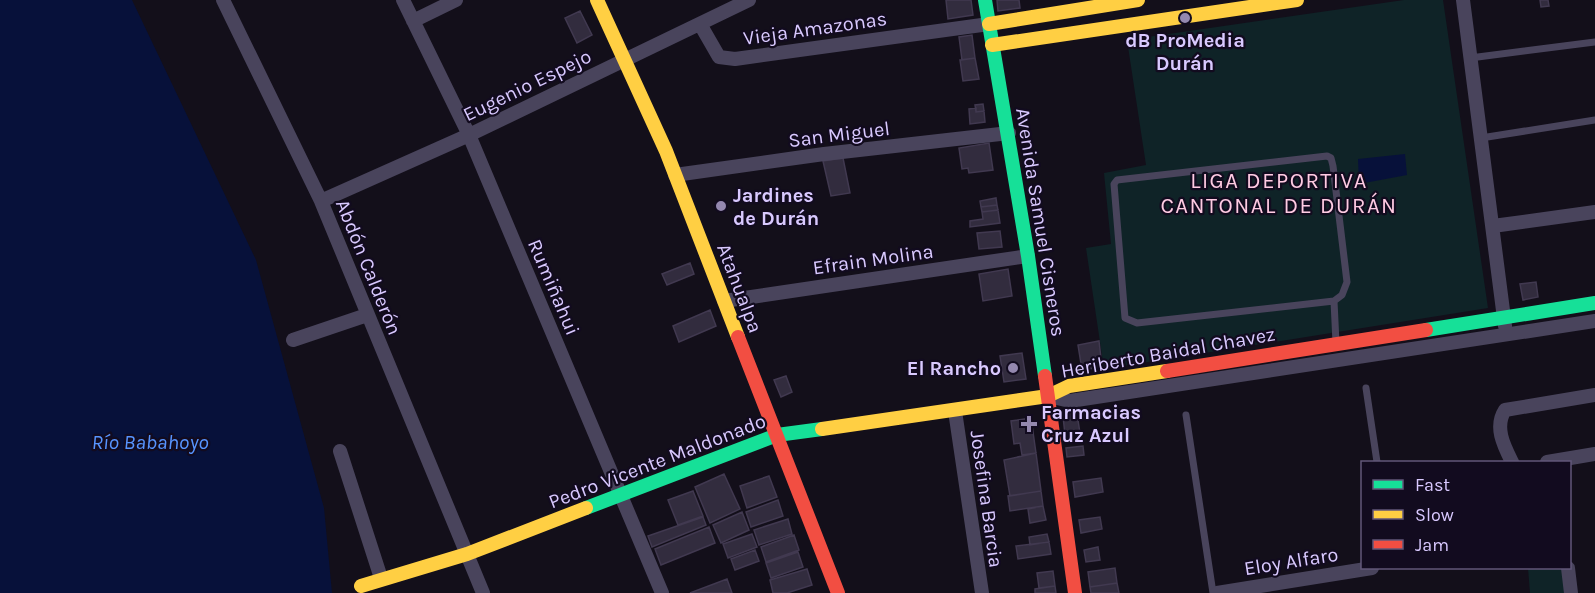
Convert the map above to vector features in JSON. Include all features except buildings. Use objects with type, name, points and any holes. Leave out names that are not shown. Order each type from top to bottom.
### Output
[{"type":"street","name":"Abdón Calderón","points":[[223,0],[321,201],[483,593]]},
{"type":"street","name":"Rumiñahui","points":[[403,0],[469,135],[662,593]]},
{"type":"street","points":[[413,21],[456,0]]},
{"type":"street","name":"Atahualpa","points":[[597,0],[626,59],[675,175],[838,593]]},
{"type":"street","name":"Eugenio Espejo","points":[[321,201],[469,135],[749,0]]},
{"type":"street","name":"Avenida Samuel Cisneros","points":[[985,0],[1028,256],[1075,593]]},
{"type":"street","points":[[989,24],[1138,0]]},
{"type":"street","points":[[992,45],[1297,0]]},
{"type":"street","points":[[1463,0],[1506,334]]},
{"type":"street","name":"Vieja Amazonas","points":[[700,24],[719,57],[735,59],[989,24]]},
{"type":"street","name":"San Miguel","points":[[675,175],[824,154],[1009,134]]},
{"type":"street","points":[[1493,226],[1595,212]]},
{"type":"street","name":"Efrain Molina","points":[[724,301],[1028,256]]},
{"type":"street","name":"Heriberto Baidal Chavez","points":[[1048,396],[1069,386],[1595,303]]},
{"type":"street","points":[[293,340],[368,315]]},
{"type":"street","name":"Heriberto Baidal Chavez","points":[[1048,396],[1070,401],[1595,321]]},
{"type":"street","points":[[1512,461],[1500,435],[1501,417],[1505,410],[1595,395]]},
{"type":"street","name":"Pedro Vicente Maldonado","points":[[361,586],[381,578],[467,554],[777,435],[1048,396]]},
{"type":"street","name":"Josefina Barcia","points":[[955,411],[982,593]]},
{"type":"street","points":[[340,451],[381,578]]},
{"type":"street","points":[[1553,461],[1595,454]]},
{"type":"street","name":"Eloy Alfaro","points":[[1215,593],[1361,569]]},
{"type":"street","points":[[1568,569],[1571,593]]},
{"type":"lane","points":[[1470,58],[1595,42]]},
{"type":"lane","points":[[1481,138],[1595,120]]},
{"type":"lane","points":[[1327,156],[1331,158],[1347,282],[1342,295],[1334,301],[1130,322],[1125,318],[1114,184],[1122,178],[1327,156]]},
{"type":"lane","points":[[1334,301],[1336,343]]},
{"type":"lane","points":[[1366,388],[1377,461]]},
{"type":"lane","points":[[1186,415],[1215,593]]},
{"type":"green space","name":"LIGA DEPORTIVA CANTONAL DE DURÁN","points":[[1404,0],[1443,0],[1488,308],[1104,369],[1086,248],[1111,244],[1104,173],[1146,165],[1127,40]]},
{"type":"green space","points":[[1528,569],[1564,569],[1568,593],[1530,593]]},
{"type":"water","name":"Río Babahoyo","points":[[0,0],[132,0],[256,260],[324,508],[332,593],[0,593]]},
{"type":"water","points":[[1405,154],[1407,175],[1359,184],[1358,159]]},
{"type":"traffic: fast","points":[[985,0],[1028,256],[1045,376]]},
{"type":"traffic: fast","points":[[1426,330],[1595,303]]},
{"type":"traffic: fast","points":[[586,508],[777,435],[822,429]]},
{"type":"traffic: slow","points":[[597,0],[666,151],[738,337]]},
{"type":"traffic: slow","points":[[989,24],[1138,0]]},
{"type":"traffic: slow","points":[[992,45],[1297,0]]},
{"type":"traffic: slow","points":[[822,429],[1048,396],[1069,386],[1167,371]]},
{"type":"traffic: slow","points":[[361,586],[467,554],[586,508]]},
{"type":"traffic: jam","points":[[1167,371],[1426,330]]},
{"type":"traffic: jam","points":[[738,337],[838,593]]},
{"type":"traffic: jam","points":[[1045,376],[1075,593]]},
{"type":"place","name":"dB ProMedia Durán","points":[[1185,18]]},
{"type":"place","name":"Jardines de Durán","points":[[721,206]]},
{"type":"place","name":"El Rancho","points":[[1013,368]]},
{"type":"place","name":"Farmacias Cruz Azul","points":[[1029,424]]},
{"type":"district","name":"LIGA DEPORTIVA CANTONAL DE DURÁN","points":[[1279,192]]}]
